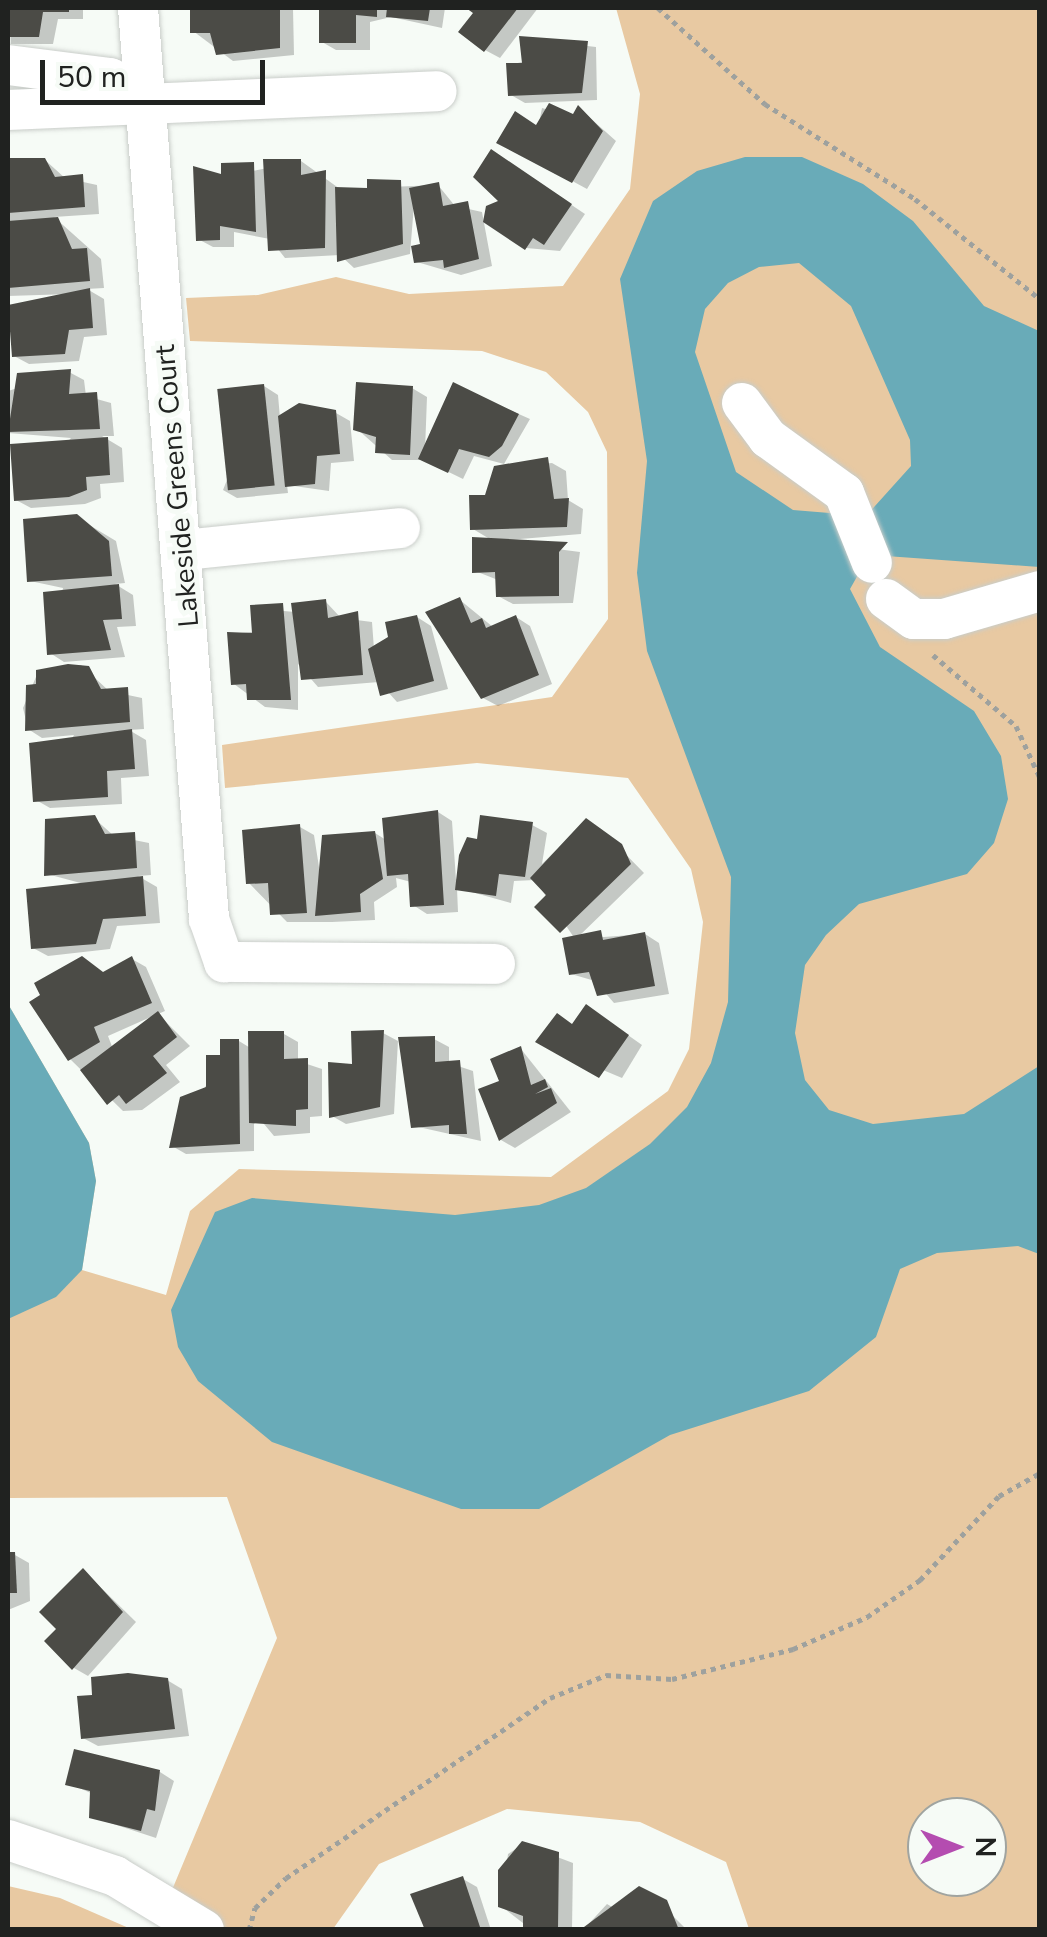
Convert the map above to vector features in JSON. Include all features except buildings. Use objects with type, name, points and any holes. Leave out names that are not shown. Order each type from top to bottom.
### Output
[{"type":"street","name":"Lakeside Greens Court","points":[[138,8],[184,550],[209,919],[224,962],[495,964]]},
{"type":"street","points":[[8,65],[110,78],[144,97]]},
{"type":"street","points":[[8,110],[59,114],[144,97],[437,90]]},
{"type":"street","points":[[742,402],[768,438],[844,493],[879,581],[914,619],[944,619],[1040,591]]},
{"type":"street","points":[[184,550],[400,528]]},
{"type":"street","points":[[8,1840],[115,1876],[204,1930]]},
{"type":"path","points":[[658,8],[765,104],[915,198],[1040,299]]},
{"type":"path","points":[[925,647],[1016,726],[1040,778]]},
{"type":"path","points":[[250,1930],[256,1908],[286,1878],[550,1698],[606,1675],[672,1679],[793,1649],[867,1618],[920,1580],[999,1496],[1040,1473]]},
{"type":"shaded area","points":[[616,8],[1039,8],[1039,1929],[749,1929],[726,1862],[640,1822],[507,1809],[379,1864],[333,1929],[204,1929],[167,1902],[277,1638],[227,1497],[8,1498],[8,1004],[89,1143],[96,1181],[82,1270],[166,1295],[190,1211],[239,1169],[551,1177],[668,1091],[689,1049],[703,922],[691,869],[628,778],[477,763],[225,788],[222,745],[552,697],[608,619],[607,452],[588,412],[546,372],[482,351],[190,341],[186,298],[258,295],[336,277],[409,294],[563,286],[630,189],[640,94]]},
{"type":"shaded area","points":[[8,1886],[60,1898],[131,1929],[8,1929]]},
{"type":"water","points":[[745,157],[802,157],[863,184],[913,221],[984,306],[1039,331],[1039,567],[886,556],[863,566],[850,589],[880,647],[974,711],[1001,756],[1008,799],[994,843],[967,874],[859,904],[826,935],[805,965],[795,1033],[805,1080],[829,1110],[873,1124],[964,1114],[1039,1066],[1039,1254],[1018,1246],[937,1253],[900,1269],[876,1337],[809,1391],[670,1435],[539,1509],[461,1509],[272,1442],[198,1381],[178,1347],[171,1310],[215,1212],[252,1198],[455,1215],[539,1205],[586,1188],[650,1144],[687,1107],[711,1063],[728,1002],[731,877],[647,651],[637,573],[647,461],[620,279],[653,201],[697,171]],"holes":[[[799,263],[851,306],[910,440],[911,466],[866,516],[793,510],[736,472],[695,352],[705,309],[728,283],[759,267]]]},
{"type":"water","points":[[8,1004],[89,1143],[96,1181],[82,1270],[56,1297],[8,1319]]}]
